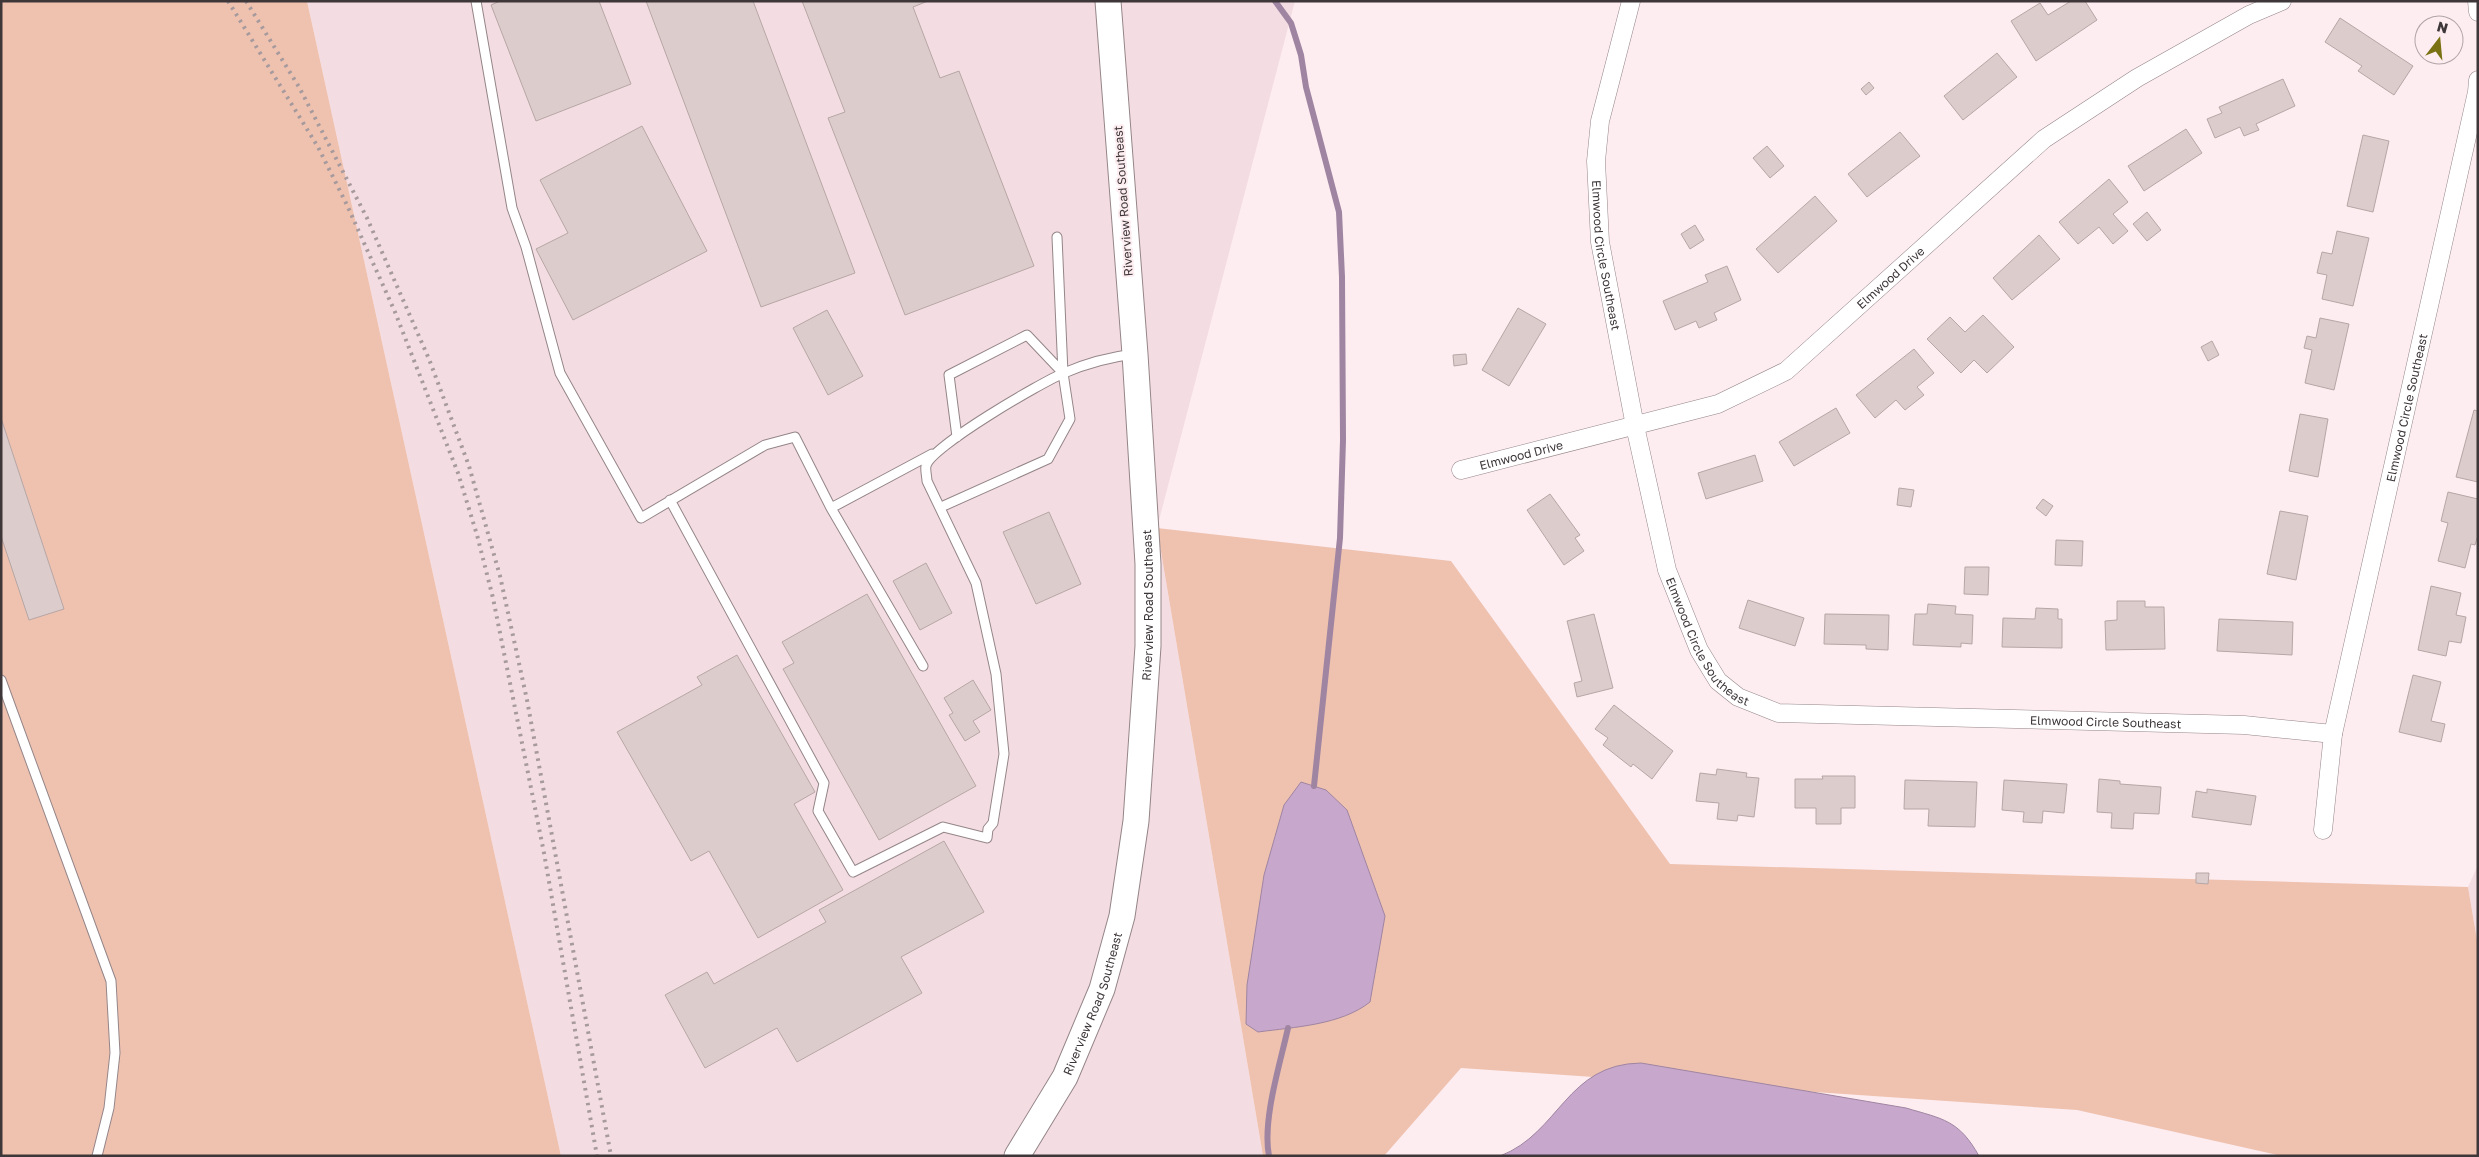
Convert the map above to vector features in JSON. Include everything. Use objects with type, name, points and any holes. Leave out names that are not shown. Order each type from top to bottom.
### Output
[{"type":"street","name":"Riverview Road Southeast","points":[[1018,1156],[1065,1077],[1085,1033],[1113,953],[1130,869],[1136,821],[1148,646],[1148,564],[1135,354],[1108,1]]},
{"type":"street","name":"Elmwood Circle Southeast","points":[[1631,1],[1600,121],[1596,162],[1600,242],[1635,426],[1667,570],[1699,650],[1718,681],[1738,697],[1778,713],[2244,725],[2333,734]]},
{"type":"street","name":"Elmwood Drive","points":[[1461,470],[1718,404],[1786,371],[2044,139],[2137,78],[2249,15],[2282,1]]},
{"type":"street","points":[[2477,1],[2478,12]]},
{"type":"street","name":"Elmwood Circle Southeast","points":[[2323,830],[2333,734],[2477,92],[2478,80]]},
{"type":"lane","points":[[476,1],[512,208],[526,247],[560,373],[641,518],[764,445],[795,437],[831,508],[923,666]]},
{"type":"lane","points":[[941,507],[1048,459],[1070,419],[1063,373],[1057,237]]},
{"type":"lane","points":[[956,437],[949,375],[1027,336],[1063,373]]},
{"type":"lane","points":[[831,508],[934,452],[1063,373],[1108,358],[1135,354]]},
{"type":"lane","points":[[670,500],[824,783],[818,810],[853,872],[943,827],[987,838],[988,829],[993,823],[1004,754],[996,674],[976,583],[927,481],[926,466],[934,452]]},
{"type":"lane","points":[[1,680],[111,982],[115,1053],[109,1108],[97,1156]]},
{"type":"shaded area","points":[[1,1],[307,1],[561,1156],[1,1156]]},
{"type":"shaded area","points":[[307,1],[1295,1],[1157,528],[1263,1156],[561,1156]]},
{"type":"shaded area","points":[[1157,528],[1451,561],[1670,864],[2468,887],[2478,946],[2478,1156],[2282,1156],[2077,1110],[1461,1068],[1384,1156],[1263,1156]]},
{"type":"shaded area","points":[[1301,782],[1326,790],[1347,810],[1385,916],[1370,1002],[1358,1010],[1332,1020],[1317,1024],[1258,1032],[1246,1024],[1247,985],[1264,875],[1284,805]]},
{"type":"shaded area","points":[[2478,865],[2478,946],[2468,887]]},
{"type":"shaded area","points":[[1641,1063],[1906,1108],[1930,1115],[1957,1128],[1972,1144],[1979,1156],[1500,1156],[1520,1145],[1537,1132],[1579,1087],[1596,1075],[1616,1066]]},
{"type":"building","points":[[500,1],[599,1],[631,84],[536,121],[491,5]]},
{"type":"building","points":[[646,1],[753,1],[855,273],[761,307]]},
{"type":"building","points":[[802,1],[928,1],[913,7],[940,78],[959,71],[1034,266],[905,315],[828,118],[845,112]]},
{"type":"building","points":[[2071,1],[2085,1],[2097,20],[2036,61],[2011,21],[2040,3],[2048,15]]},
{"type":"building","points":[[2340,18],[2413,66],[2394,95],[2358,71],[2362,66],[2325,42]]},
{"type":"building","points":[[1997,53],[2017,77],[1963,120],[1944,96]]},
{"type":"building","points":[[2283,79],[2295,106],[2256,124],[2259,130],[2244,136],[2240,127],[2215,138],[2207,119],[2222,113],[2219,107]]},
{"type":"building","points":[[1869,82],[1874,88],[1866,95],[1861,89]]},
{"type":"building","points":[[642,126],[707,251],[573,320],[536,249],[568,233],[540,180]]},
{"type":"building","points":[[2186,129],[2202,153],[2144,191],[2128,166]]},
{"type":"building","points":[[1900,132],[1920,156],[1867,197],[1848,174]]},
{"type":"building","points":[[2363,135],[2389,141],[2373,212],[2347,206]]},
{"type":"building","points":[[1767,146],[1784,166],[1770,178],[1753,158]]},
{"type":"building","points":[[2109,179],[2128,202],[2113,214],[2128,231],[2113,244],[2099,227],[2078,244],[2059,222]]},
{"type":"building","points":[[1815,196],[1837,221],[1778,273],[1756,249]]},
{"type":"building","points":[[2147,212],[2161,230],[2147,241],[2133,224]]},
{"type":"building","points":[[1695,225],[1704,240],[1690,249],[1681,234]]},
{"type":"building","points":[[2337,231],[2369,238],[2353,306],[2322,299],[2327,275],[2317,273],[2322,252],[2332,254]]},
{"type":"building","points":[[2039,235],[2060,259],[2012,300],[1993,278]]},
{"type":"building","points":[[1727,266],[1741,300],[1714,313],[1717,320],[1699,328],[1696,321],[1675,330],[1663,301],[1708,282],[1705,275]]},
{"type":"building","points":[[1518,308],[1546,324],[1509,386],[1482,370]]},
{"type":"building","points":[[827,310],[863,376],[828,395],[793,328]]},
{"type":"building","points":[[1983,315],[2014,347],[1987,373],[1974,360],[1961,373],[1927,339],[1950,317],[1965,332]]},
{"type":"building","points":[[2320,318],[2349,324],[2334,390],[2305,383],[2312,350],[2304,348],[2307,336],[2316,338]]},
{"type":"building","points":[[2212,341],[2219,355],[2208,361],[2201,347]]},
{"type":"building","points":[[1914,349],[1934,373],[1917,387],[1924,395],[1905,410],[1896,400],[1875,418],[1856,395]]},
{"type":"building","points":[[1466,354],[1467,364],[1454,366],[1453,355]]},
{"type":"building","points":[[1836,408],[1850,433],[1794,466],[1779,442]]},
{"type":"building","points":[[2474,410],[2478,411],[2478,482],[2456,477]]},
{"type":"building","points":[[2300,414],[2328,419],[2318,477],[2289,471]]},
{"type":"building","points":[[1,418],[64,609],[29,620],[1,536]]},
{"type":"building","points":[[1755,455],[1763,481],[1706,499],[1698,473]]},
{"type":"building","points":[[1899,488],[1914,490],[1911,507],[1897,505]]},
{"type":"building","points":[[2448,492],[2478,499],[2478,535],[2475,545],[2471,544],[2465,568],[2438,561],[2448,523],[2441,521]]},
{"type":"building","points":[[1550,494],[1580,535],[1575,538],[1584,551],[1564,565],[1527,510]]},
{"type":"building","points":[[2043,499],[2053,506],[2046,516],[2036,508]]},
{"type":"building","points":[[2280,511],[2308,516],[2296,580],[2267,574]]},
{"type":"building","points":[[1049,512],[1081,584],[1036,604],[1003,532]]},
{"type":"building","points":[[2056,540],[2083,541],[2082,566],[2055,565]]},
{"type":"building","points":[[926,563],[952,613],[920,630],[893,581]]},
{"type":"building","points":[[1965,567],[1989,567],[1988,595],[1964,594]]},
{"type":"building","points":[[2431,586],[2461,593],[2456,615],[2466,617],[2461,643],[2449,641],[2446,656],[2418,650]]},
{"type":"building","points":[[867,594],[976,786],[879,840],[783,669],[794,663],[782,642]]},
{"type":"building","points":[[1748,600],[1804,618],[1795,646],[1739,628]]},
{"type":"building","points":[[2117,601],[2145,601],[2145,607],[2164,607],[2165,649],[2106,650],[2105,621],[2117,620]]},
{"type":"building","points":[[1928,604],[1956,606],[1955,614],[1973,615],[1972,644],[1961,643],[1961,647],[1913,645],[1915,614],[1927,614]]},
{"type":"building","points":[[2036,608],[2058,609],[2058,619],[2062,619],[2062,648],[2002,647],[2003,618],[2035,619]]},
{"type":"building","points":[[1594,614],[1613,688],[1577,697],[1574,683],[1582,681],[1567,621]]},
{"type":"building","points":[[1825,614],[1889,615],[1888,650],[1866,649],[1866,645],[1824,644]]},
{"type":"building","points":[[2219,619],[2293,622],[2292,655],[2217,651]]},
{"type":"building","points":[[737,655],[815,792],[794,804],[843,890],[758,938],[709,851],[691,861],[617,732],[702,685],[697,677]]},
{"type":"building","points":[[2413,675],[2441,682],[2431,721],[2445,724],[2441,742],[2399,732]]},
{"type":"building","points":[[973,680],[991,710],[973,721],[980,732],[965,741],[949,715],[953,713],[944,698]]},
{"type":"building","points":[[1614,705],[1673,751],[1652,779],[1633,764],[1631,767],[1603,745],[1608,738],[1595,729]]},
{"type":"building","points":[[1717,769],[1747,773],[1746,777],[1759,778],[1754,817],[1738,815],[1737,821],[1717,819],[1719,803],[1696,801],[1700,773],[1716,775]]},
{"type":"building","points":[[1822,776],[1855,776],[1855,808],[1841,808],[1841,824],[1816,824],[1816,808],[1795,808],[1795,779],[1823,779]]},
{"type":"building","points":[[2099,779],[2120,781],[2120,784],[2161,787],[2159,814],[2134,813],[2133,829],[2111,828],[2112,813],[2097,812]]},
{"type":"building","points":[[1905,780],[1977,782],[1975,827],[1928,826],[1929,809],[1904,809]]},
{"type":"building","points":[[2004,780],[2067,784],[2064,813],[2043,811],[2042,823],[2023,822],[2024,812],[2002,810]]},
{"type":"building","points":[[2207,789],[2256,796],[2251,825],[2192,817],[2196,791],[2207,793]]},
{"type":"building","points":[[944,841],[984,912],[901,957],[922,993],[797,1062],[777,1028],[705,1068],[665,995],[707,972],[714,984],[826,922],[819,910]]},
{"type":"building","points":[[2196,873],[2209,873],[2208,884],[2196,883]]},
{"type":"waterway","points":[[1275,1],[1291,23],[1301,55],[1306,87],[1339,212],[1342,277],[1343,440],[1340,538],[1314,786]]},
{"type":"waterway","points":[[1269,1156],[1267,1142],[1270,1110],[1288,1028]]},
{"type":"railway","points":[[228,1],[318,147],[347,205],[395,312],[458,473],[477,535],[493,598],[544,853],[597,1156]]},
{"type":"railway","points":[[246,1],[299,87],[367,218],[429,359],[469,466],[500,576],[527,700],[611,1156]]}]
